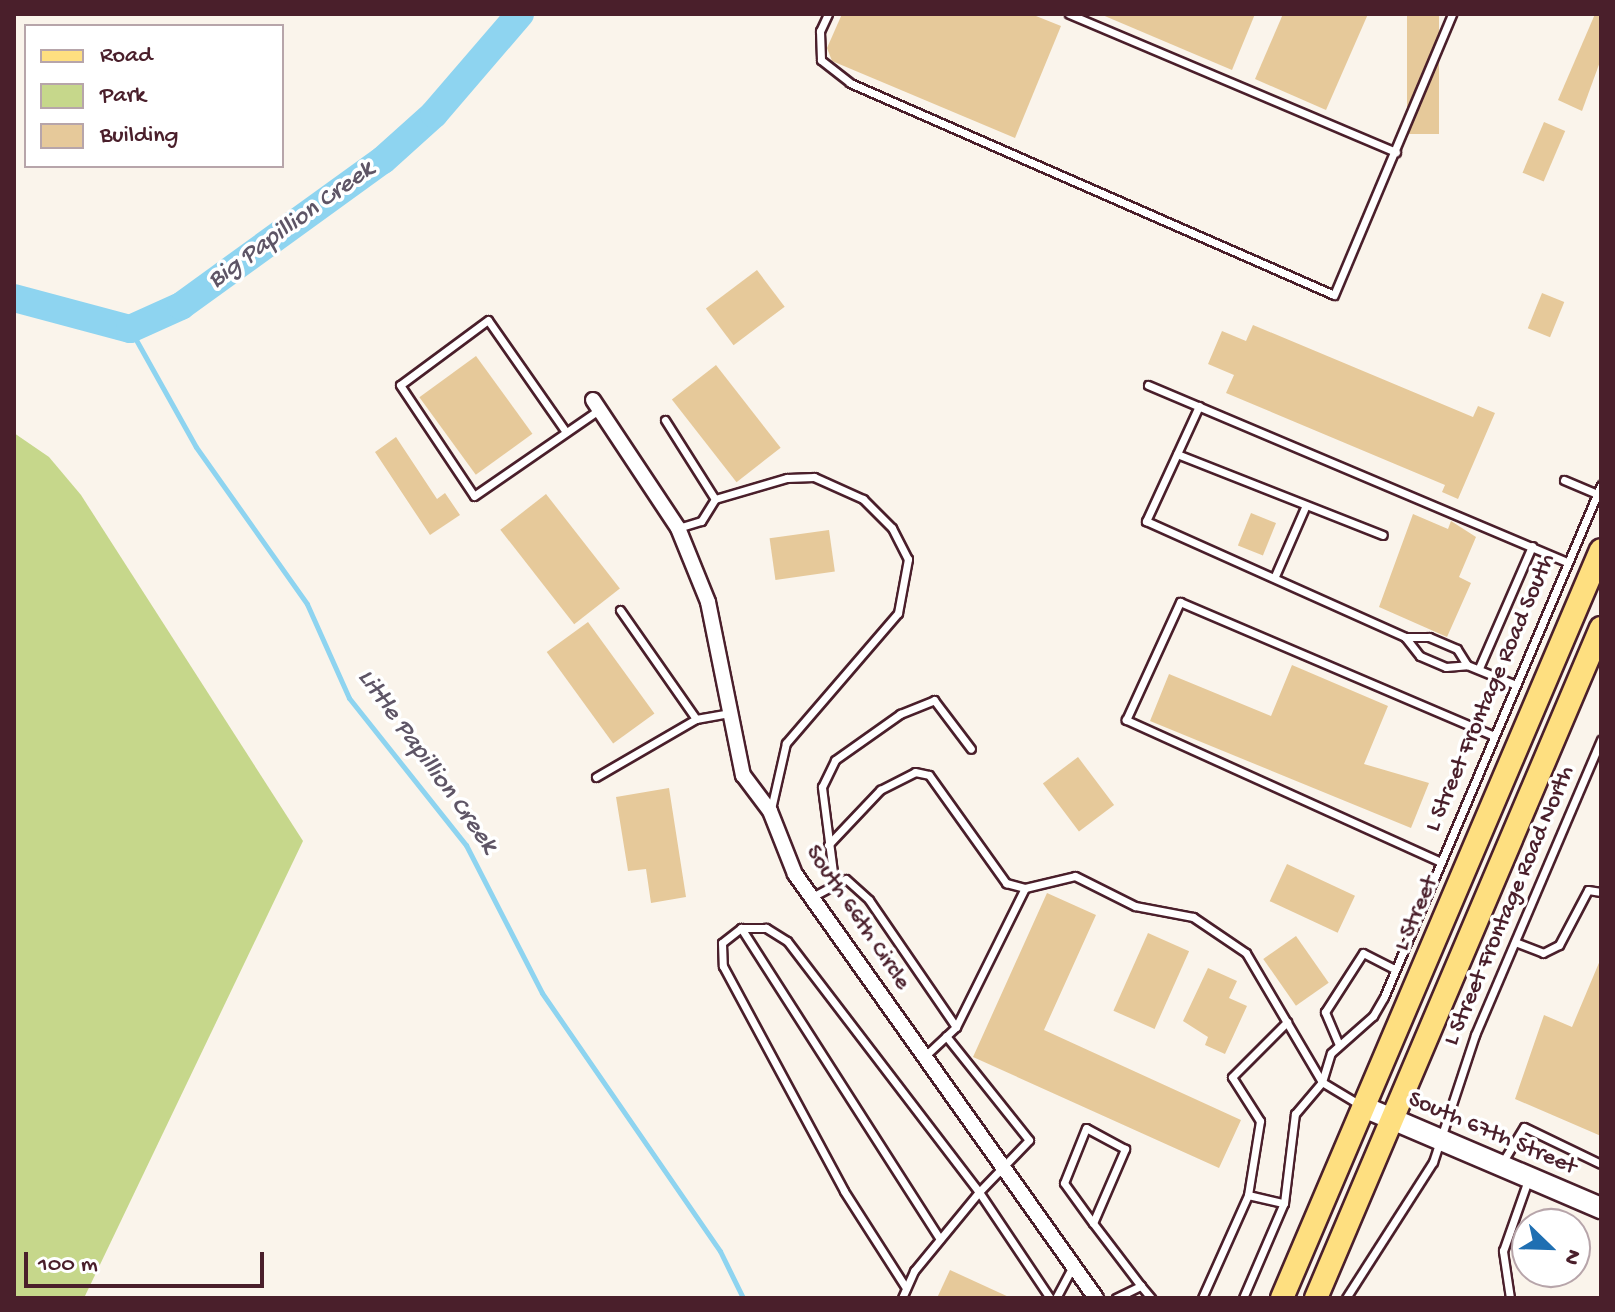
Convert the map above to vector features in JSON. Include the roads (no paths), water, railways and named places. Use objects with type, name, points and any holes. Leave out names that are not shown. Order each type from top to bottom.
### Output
[{"type":"main road","name":"L Street","points":[[1282,1298],[1601,550]]},
{"type":"main road","points":[[1316,1298],[1601,628]]},
{"type":"street","name":"South 66th Circle","points":[[596,405],[678,528],[708,602],[743,775],[770,811],[812,897],[1096,1298]]},
{"type":"street","name":"South 67th Street","points":[[1364,1107],[1442,1141],[1504,1158],[1528,1178],[1601,1208]]},
{"type":"lane","points":[[828,14],[818,49],[826,69],[1320,293],[1334,295],[1342,288],[1452,14]]},
{"type":"lane","points":[[1069,14],[1396,152]]},
{"type":"lane","points":[[566,432],[488,320],[400,385],[474,496],[566,432],[596,405]]},
{"type":"lane","points":[[1148,385],[1568,562]]},
{"type":"lane","points":[[1199,406],[1146,521],[1275,576],[1405,637],[1429,637],[1457,649],[1467,665]]},
{"type":"lane","points":[[665,420],[715,499]]},
{"type":"lane","points":[[1177,454],[1383,535]]},
{"type":"lane","points":[[678,528],[701,521],[715,499],[787,478],[814,477],[863,499],[892,528],[908,559],[898,613],[786,743],[770,811]]},
{"type":"lane","points":[[1564,480],[1597,494]]},
{"type":"lane","name":"L Street Frontage Road South","points":[[1243,1298],[1284,1203],[1291,1122],[1322,1082],[1339,1045],[1373,1016],[1601,485]]},
{"type":"lane","points":[[1275,576],[1306,505]]},
{"type":"lane","points":[[1479,668],[1532,546]]},
{"type":"lane","points":[[1441,862],[1126,720],[1180,602],[1494,736]]},
{"type":"lane","points":[[620,610],[696,719]]},
{"type":"lane","points":[[1405,637],[1420,656],[1446,667],[1467,665],[1479,668],[1516,685]]},
{"type":"lane","points":[[834,880],[822,787],[835,760],[900,714],[934,700],[971,749]]},
{"type":"lane","points":[[596,777],[696,719],[732,713]]},
{"type":"lane","name":"L Street Frontage Road North","points":[[1346,1298],[1442,1141],[1475,1035],[1597,758],[1601,740]]},
{"type":"lane","points":[[828,845],[880,790],[915,772],[929,775],[1006,883],[1025,888],[1075,876],[1135,906],[1193,917],[1246,953],[1322,1082],[1364,1107]]},
{"type":"lane","points":[[812,897],[834,880],[846,879],[869,900],[956,1027]]},
{"type":"lane","points":[[925,1056],[956,1027],[1025,888]]},
{"type":"lane","points":[[1515,942],[1543,953],[1559,945],[1588,890],[1601,892]]},
{"type":"lane","points":[[741,928],[940,1239]]},
{"type":"lane","points":[[906,1288],[844,1191],[723,966],[722,943],[741,928],[766,928],[787,941],[979,1192],[1050,1298]]},
{"type":"lane","points":[[1339,1045],[1325,1012],[1363,953],[1395,969]]},
{"type":"lane","points":[[1202,1298],[1248,1195],[1260,1121],[1232,1077],[1287,1022]]},
{"type":"lane","points":[[902,1298],[940,1239],[1002,1165],[1029,1140],[946,1036]]},
{"type":"lane","points":[[1093,1223],[1125,1149],[1086,1128],[1064,1183],[1093,1223],[1151,1298]]},
{"type":"lane","points":[[1504,1158],[1517,1129],[1601,1164]]},
{"type":"lane","points":[[1510,1298],[1503,1251],[1528,1178]]},
{"type":"lane","points":[[1248,1195],[1284,1203]]},
{"type":"lane","points":[[1056,1298],[1073,1266]]},
{"type":"lane","points":[[1116,1298],[1141,1286]]},
{"type":"waterway","name":"Big Papillion Creek","points":[[14,298],[130,329],[181,306],[383,160],[434,114],[520,14]]},
{"type":"waterway","name":"Little Papillion Creek","points":[[130,329],[196,447],[307,604],[349,698],[466,845],[542,993],[720,1251],[743,1298]]}]
